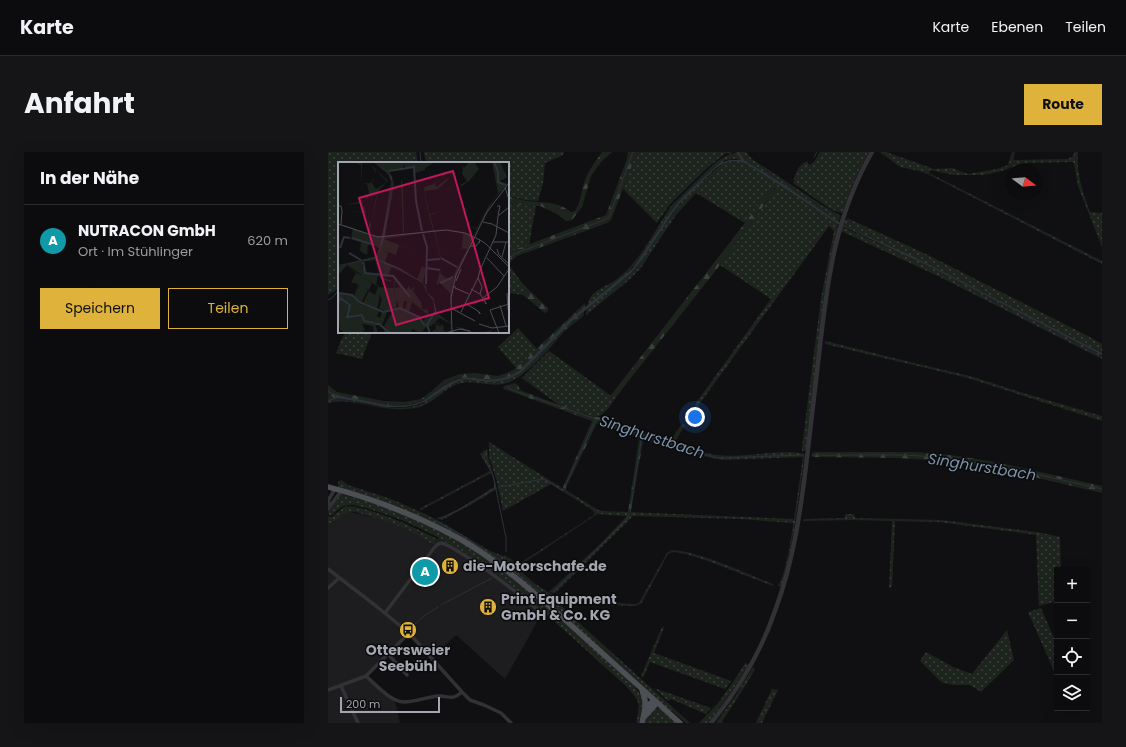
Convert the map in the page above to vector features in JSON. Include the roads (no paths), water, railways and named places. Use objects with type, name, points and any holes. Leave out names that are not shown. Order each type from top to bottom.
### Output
[{"type":"main road","points":[[328,488],[393,507],[415,516],[461,540],[491,559],[527,587],[680,723]]},
{"type":"main road","points":[[640,688],[644,696],[645,708],[642,721]]},
{"type":"main road","points":[[645,708],[656,701]]},
{"type":"main road","points":[[642,721],[656,701]]},
{"type":"street","points":[[711,723],[741,682],[761,645],[776,608],[789,566],[802,496],[827,293],[834,250],[842,218],[850,197],[872,152]]},
{"type":"street","points":[[328,505],[329,498],[338,490]]},
{"type":"street","points":[[328,508],[338,490]]},
{"type":"street","points":[[385,613],[434,548],[438,544],[442,543],[460,552],[488,571],[541,612]]},
{"type":"street","points":[[328,569],[409,633],[470,700],[501,714],[511,723]]},
{"type":"street","points":[[328,588],[340,578]]},
{"type":"street","points":[[328,690],[366,676],[409,633]]},
{"type":"street","points":[[388,654],[407,675]]},
{"type":"street","points":[[366,676],[391,698],[398,702],[438,696],[452,698],[456,697],[462,692]]},
{"type":"street","points":[[341,686],[358,723]]},
{"type":"waterway","points":[[420,152],[421,162]]},
{"type":"waterway","points":[[509,260],[514,254],[609,217],[633,152]]},
{"type":"waterway","points":[[814,157],[817,152]]},
{"type":"waterway","points":[[328,300],[338,291]]},
{"type":"waterway","name":"Singhurstbach","points":[[508,386],[510,389],[521,393],[665,443],[713,457],[803,455]]},
{"type":"waterway","points":[[328,391],[336,395]]},
{"type":"waterway","points":[[564,488],[596,419]]},
{"type":"waterway","points":[[630,512],[642,435]]},
{"type":"waterway","points":[[487,451],[484,457],[491,471]]},
{"type":"waterway","name":"Singhurstbach","points":[[812,455],[904,455],[955,459],[1019,470],[1102,489]]},
{"type":"waterway","points":[[492,472],[506,538],[506,552]]},
{"type":"waterway","points":[[499,487],[544,479],[563,491]]},
{"type":"waterway","points":[[440,519],[495,488]]},
{"type":"waterway","points":[[553,592],[626,520],[629,514]]},
{"type":"waterway","points":[[435,521],[458,533],[504,563],[546,597],[551,594]]},
{"type":"waterway","points":[[504,563],[505,556]]},
{"type":"waterway","points":[[441,605],[492,578]]},
{"type":"waterway","points":[[414,625],[438,607]]},
{"type":"place","name":"die-Motorschafe.de","points":[[450,566]]},
{"type":"place","name":"NUTRACON GmbH","points":[[425,572]]},
{"type":"place","name":"Print Equipment GmbH & Co. KG","points":[[488,607]]},
{"type":"place","name":"Ottersweier Seebühl","points":[[408,630]]}]
